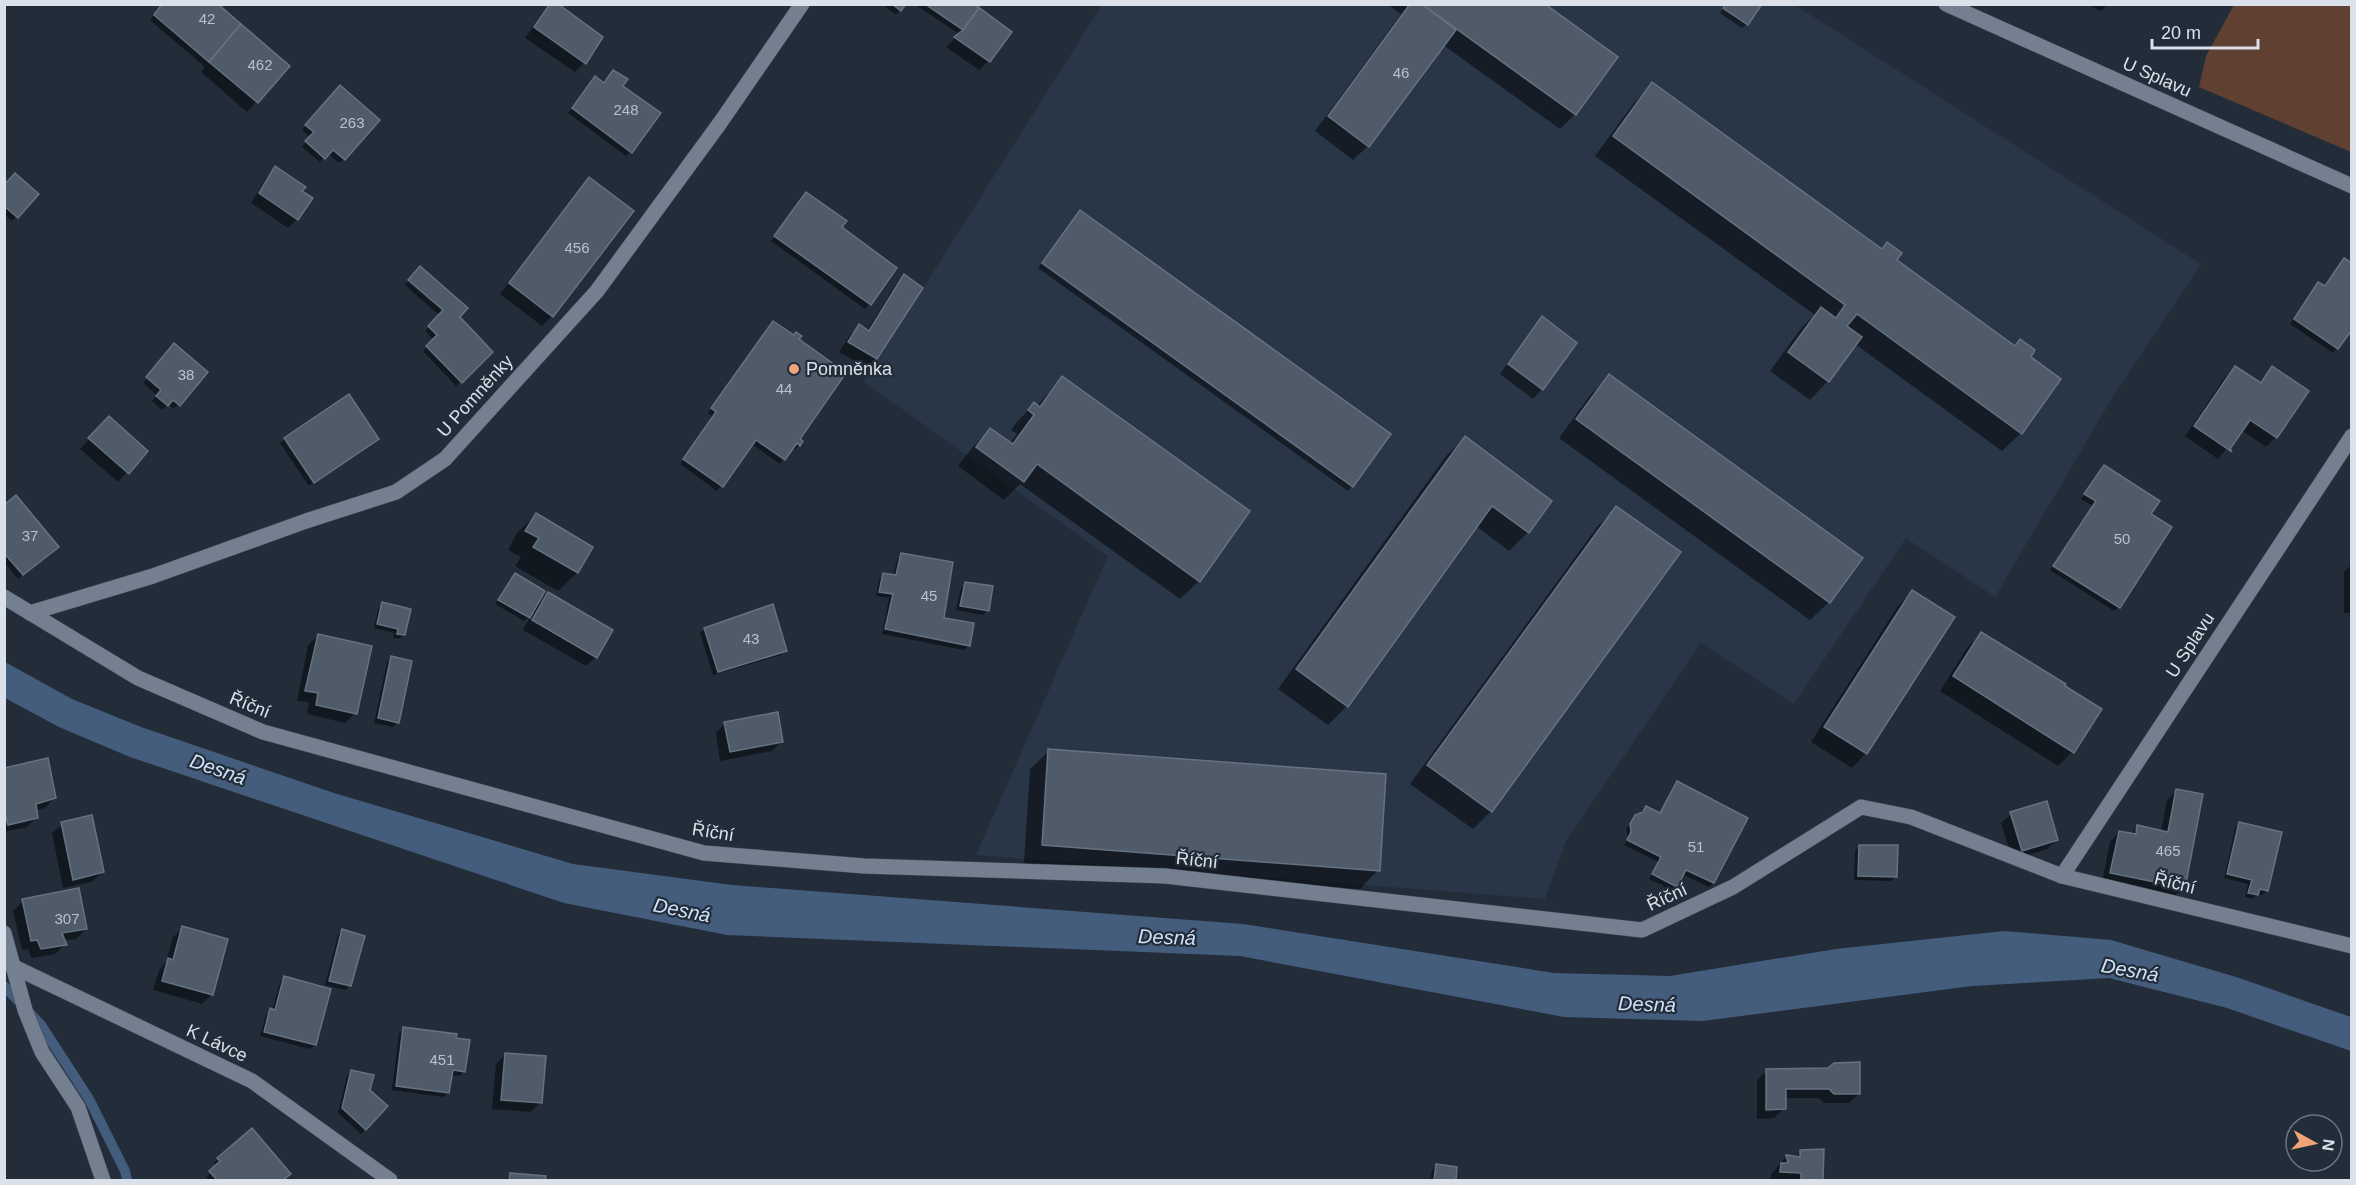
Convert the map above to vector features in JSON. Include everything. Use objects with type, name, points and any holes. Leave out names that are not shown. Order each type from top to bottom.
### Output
[{"type":"street","name":"U Pomněnky","points":[[30,613],[153,576],[306,521],[396,492],[445,459],[597,291],[720,123],[802,4]]},
{"type":"street","name":"U Splavu","points":[[1946,4],[2352,186]]},
{"type":"street","name":"U Splavu","points":[[2062,876],[2352,436]]},
{"type":"street","name":"Říční","points":[[4,597],[138,678],[263,732],[704,853],[864,866],[1165,876],[1642,930],[1733,887],[1861,807],[1911,817],[2062,876],[2352,946]]},
{"type":"street","points":[[4,933],[25,1010],[42,1052],[78,1107],[103,1180]]},
{"type":"street","name":"K Lávce","points":[[13,972],[252,1081],[390,1180]]},
{"type":"shaded area","points":[[1102,5],[1795,5],[2201,264],[2115,393],[1995,597],[1906,538],[1794,704],[1701,643],[1566,841],[1545,899],[976,855],[1108,556],[864,382]]},
{"type":"shaded area","points":[[2234,5],[2351,5],[2351,152],[2199,87],[2206,56]]},
{"type":"water","name":"Desná","points":[[5,662],[72,699],[141,727],[334,793],[573,864],[732,885],[1243,924],[1554,973],[1670,976],[1836,949],[2004,931],[2111,940],[2236,977],[2351,1017],[2351,1051],[2227,1008],[2109,978],[1972,986],[1703,1021],[1564,1017],[1240,956],[727,935],[564,903],[130,757],[59,727],[5,698]]},
{"type":"building","points":[[162,4],[218,4],[241,24],[209,62],[154,15]]},
{"type":"building","points":[[550,4],[558,4],[603,37],[586,64],[534,27]]},
{"type":"building","points":[[892,4],[906,4],[901,11]]},
{"type":"building","points":[[925,4],[974,4],[979,8],[963,30]]},
{"type":"building","points":[[1410,4],[1422,4],[1456,30],[1369,147],[1328,116]]},
{"type":"building","points":[[1422,4],[1545,4],[1618,57],[1576,115]]},
{"type":"building","points":[[1726,4],[1762,4],[1748,25],[1723,8]]},
{"type":"building","points":[[977,6],[1012,32],[990,62],[954,37],[963,30],[979,8]]},
{"type":"building","points":[[241,24],[290,66],[258,103],[209,62]]},
{"type":"building","points":[[613,70],[628,79],[623,86],[661,113],[632,153],[572,108],[595,76],[604,83]]},
{"type":"building","points":[[1652,82],[1882,249],[1887,242],[1902,253],[1897,260],[2015,346],[2020,339],[2035,350],[2031,357],[2061,379],[2022,434],[1857,314],[1847,326],[1862,337],[1829,382],[1788,352],[1821,307],[1836,318],[1845,305],[1613,136]]},
{"type":"building","points":[[340,85],[380,120],[345,160],[333,150],[325,159],[305,141],[314,132],[305,125]]},
{"type":"building","points":[[275,166],[306,187],[302,191],[313,198],[298,220],[259,193]]},
{"type":"building","points":[[15,173],[39,194],[18,218],[4,206],[4,185]]},
{"type":"building","points":[[589,177],[634,211],[553,317],[509,283]]},
{"type":"building","points":[[806,192],[847,221],[842,227],[897,268],[871,305],[774,236]]},
{"type":"building","points":[[1080,210],[1391,434],[1353,487],[1042,263]]},
{"type":"building","points":[[2344,258],[2352,263],[2352,330],[2338,349],[2294,319],[2318,282],[2325,286]]},
{"type":"building","points":[[420,266],[468,308],[460,317],[493,352],[462,383],[426,346],[437,335],[428,326],[443,310],[408,280]]},
{"type":"building","points":[[904,274],[923,288],[877,359],[848,342],[859,324],[869,331]]},
{"type":"building","points":[[1542,316],[1577,343],[1543,390],[1508,364]]},
{"type":"building","points":[[773,321],[794,335],[796,332],[802,336],[799,339],[846,373],[800,439],[803,441],[800,446],[797,443],[785,460],[756,440],[723,487],[683,459],[716,412],[711,408]]},
{"type":"building","points":[[174,343],[208,372],[180,406],[173,400],[168,406],[156,396],[161,390],[146,377]]},
{"type":"building","points":[[2235,366],[2261,383],[2272,366],[2309,391],[2277,438],[2250,420],[2230,449],[2232,452],[2194,426]]},
{"type":"building","points":[[1609,374],[1863,558],[1830,603],[1576,419]]},
{"type":"building","points":[[1062,376],[1250,511],[1200,582],[1037,464],[1024,482],[976,447],[990,428],[1013,444],[1034,415],[1028,410],[1034,402],[1040,407]]},
{"type":"building","points":[[349,394],[379,439],[314,483],[284,438]]},
{"type":"building","points":[[109,416],[148,451],[129,474],[88,438]]},
{"type":"building","points":[[1465,436],[1552,501],[1529,533],[1492,506],[1348,707],[1296,669]]},
{"type":"building","points":[[2104,465],[2160,501],[2151,514],[2172,527],[2120,608],[2053,566],[2096,501],[2084,494]]},
{"type":"building","points":[[16,495],[59,547],[23,575],[4,553],[4,505]]},
{"type":"building","points":[[1616,506],[1681,552],[1492,812],[1427,765]]},
{"type":"building","points":[[536,513],[593,547],[578,573],[533,547],[539,538],[525,531]]},
{"type":"building","points":[[901,553],[953,562],[944,618],[974,623],[970,646],[885,629],[893,594],[879,592],[883,573],[896,575]]},
{"type":"building","points":[[515,573],[545,591],[530,618],[498,600]]},
{"type":"building","points":[[965,582],[993,586],[989,611],[960,606]]},
{"type":"building","points":[[1912,590],[1955,617],[1867,754],[1824,727]]},
{"type":"building","points":[[548,592],[613,630],[597,658],[532,620]]},
{"type":"building","points":[[382,602],[411,609],[405,635],[397,634],[398,629],[377,624]]},
{"type":"building","points":[[773,604],[787,651],[718,672],[704,628]]},
{"type":"building","points":[[1981,632],[2102,709],[2074,753],[1953,676]]},
{"type":"building","points":[[318,634],[372,646],[357,714],[316,705],[318,693],[305,691]]},
{"type":"building","points":[[391,656],[412,661],[399,723],[378,718]]},
{"type":"building","points":[[778,712],[783,742],[730,752],[724,722]]},
{"type":"building","points":[[1048,749],[1386,774],[1380,871],[1042,845]]},
{"type":"building","points":[[48,758],[56,798],[36,804],[38,818],[8,825],[4,810],[4,768]]},
{"type":"building","points":[[1677,781],[1748,818],[1714,883],[1686,870],[1677,887],[1652,874],[1661,857],[1627,840],[1631,832],[1630,824],[1635,815],[1643,812],[1646,806],[1660,813]]},
{"type":"building","points":[[2176,789],[2203,794],[2185,888],[2110,873],[2119,831],[2136,834],[2137,825],[2168,832]]},
{"type":"building","points":[[2047,801],[2058,840],[2022,851],[2010,812]]},
{"type":"building","points":[[92,815],[104,872],[73,880],[61,822]]},
{"type":"building","points":[[2239,822],[2282,832],[2268,891],[2260,889],[2258,895],[2248,893],[2252,880],[2227,874]]},
{"type":"building","points":[[1859,845],[1898,845],[1897,877],[1858,876]]},
{"type":"building","points":[[79,888],[87,929],[62,933],[67,945],[41,949],[37,940],[31,941],[22,899]]},
{"type":"building","points":[[182,926],[228,939],[213,995],[162,981],[168,958],[173,960]]},
{"type":"building","points":[[342,929],[365,936],[351,986],[329,981]]},
{"type":"building","points":[[284,976],[331,989],[316,1045],[264,1032],[270,1008],[275,1010]]},
{"type":"building","points":[[403,1027],[457,1034],[456,1038],[470,1040],[465,1072],[453,1070],[449,1093],[396,1086]]},
{"type":"building","points":[[505,1053],[546,1056],[542,1103],[501,1100]]},
{"type":"building","points":[[1860,1062],[1860,1094],[1834,1094],[1829,1089],[1786,1089],[1786,1109],[1766,1110],[1766,1069],[1828,1068],[1834,1063]]},
{"type":"building","points":[[351,1070],[374,1075],[370,1090],[388,1106],[366,1130],[342,1108]]},
{"type":"building","points":[[252,1128],[291,1174],[283,1180],[217,1180],[209,1171],[220,1161],[217,1158]]},
{"type":"building","points":[[1824,1149],[1823,1180],[1801,1180],[1801,1173],[1780,1172],[1781,1163],[1788,1163],[1786,1155],[1800,1157],[1800,1150]]},
{"type":"building","points":[[1436,1164],[1457,1167],[1456,1180],[1434,1180]]},
{"type":"building","points":[[510,1173],[546,1176],[545,1180],[509,1180]]},
{"type":"waterway","points":[[4,986],[41,1025],[89,1099],[125,1171],[127,1180]]},
{"type":"place","name":"Pomněnka","points":[[794,369]]}]
